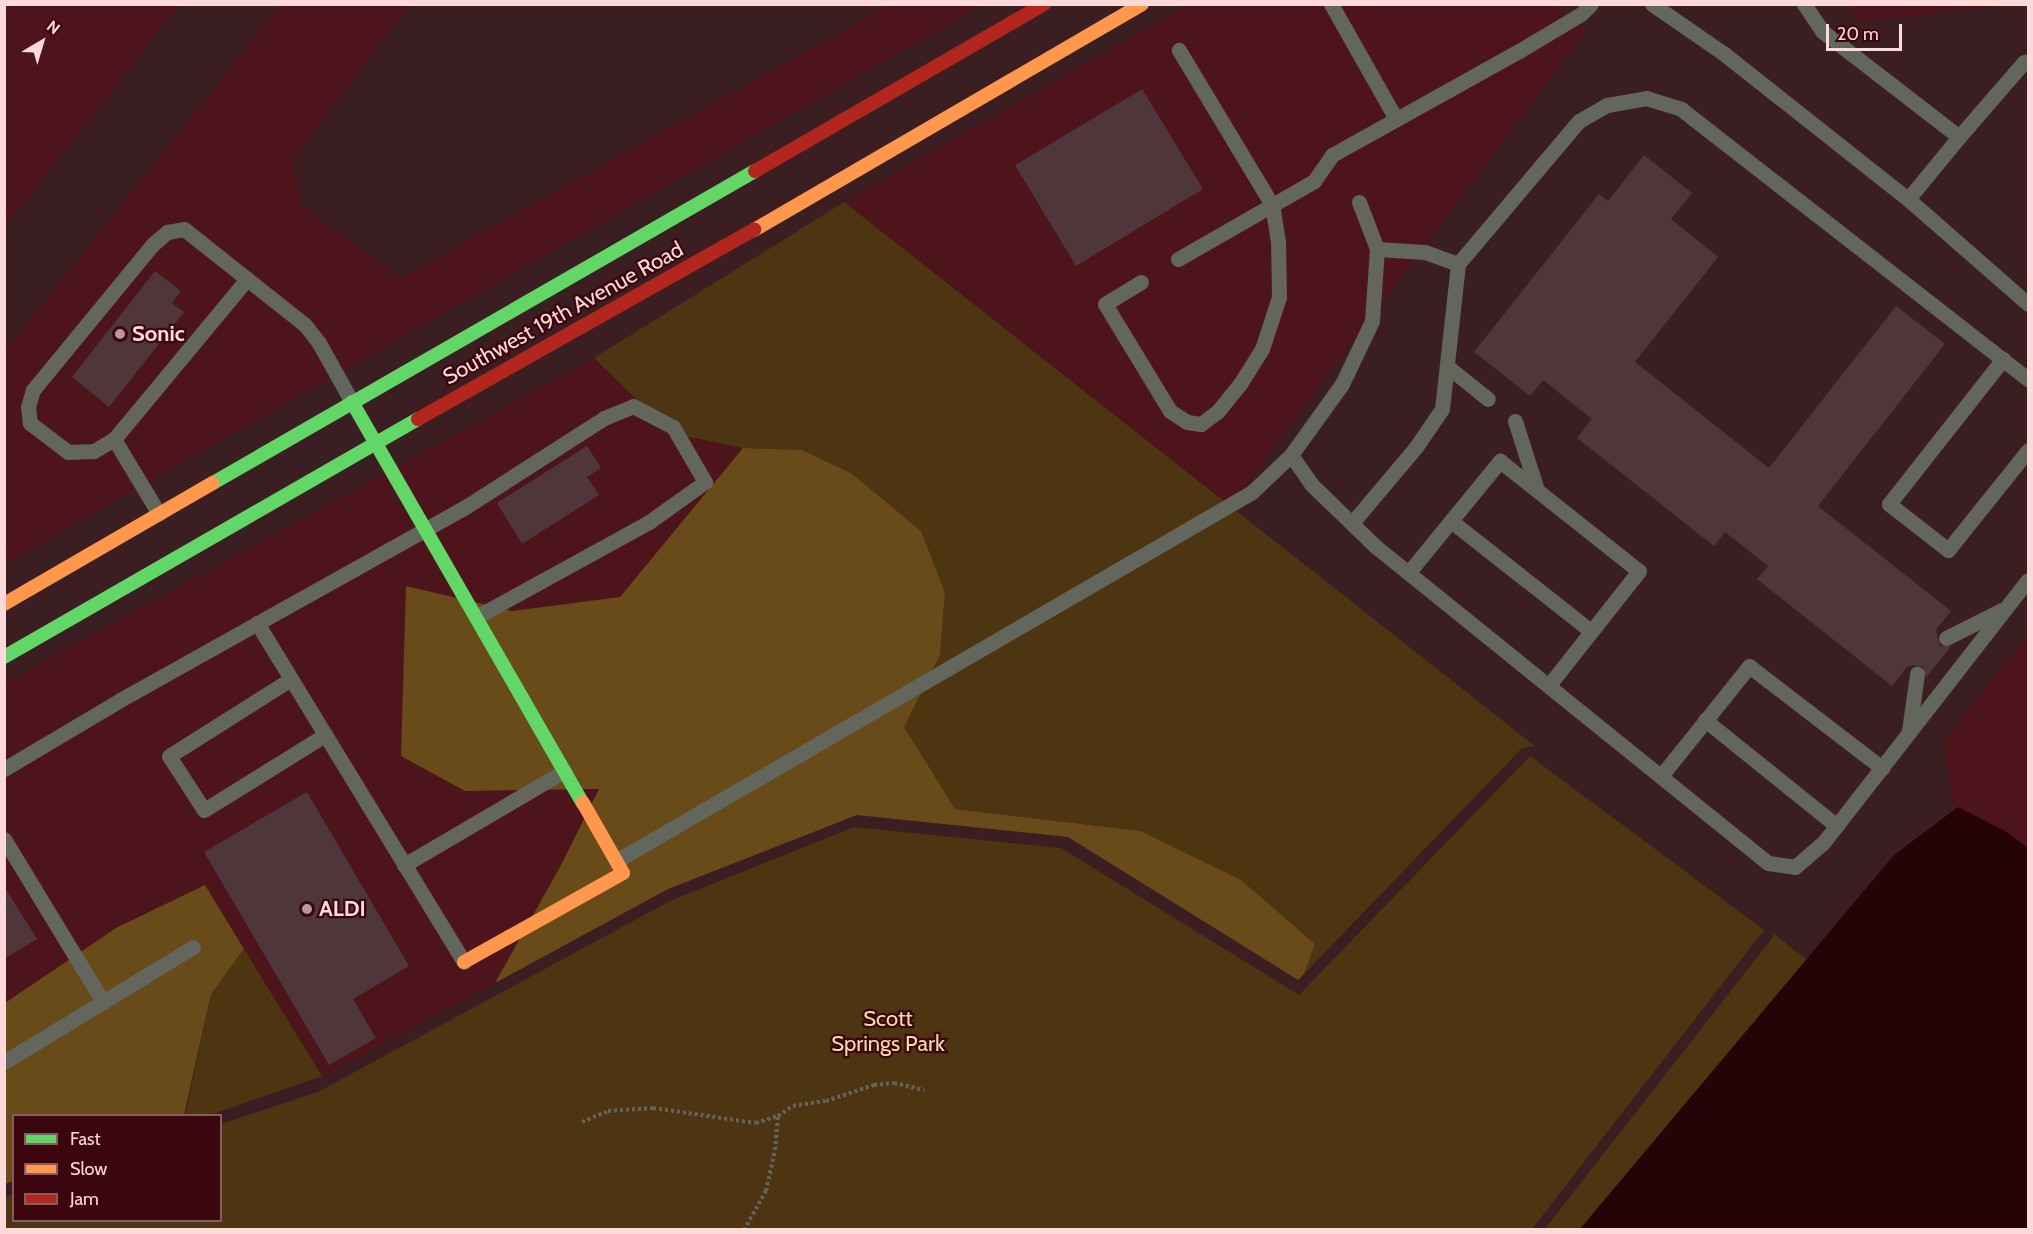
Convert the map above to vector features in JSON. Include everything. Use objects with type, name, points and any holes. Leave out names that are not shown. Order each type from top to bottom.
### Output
[{"type":"main road","name":"Southwest 19th Avenue Road","points":[[4,604],[1044,4]]},
{"type":"main road","name":"Southwest 19th Avenue Road","points":[[4,657],[375,443],[760,226],[1142,4]]},
{"type":"main road","points":[[352,402],[623,873],[464,963]]},
{"type":"lane","points":[[1331,4],[1396,119]]},
{"type":"lane","points":[[1178,259],[1314,181],[1332,155],[1519,51],[1581,14],[1591,4]]},
{"type":"lane","points":[[1652,4],[1723,53],[1908,200],[2028,304]]},
{"type":"lane","points":[[1804,4],[1822,31],[1959,137]]},
{"type":"lane","points":[[1141,282],[1106,304],[1170,411],[1187,422],[1201,424],[1218,411],[1240,384],[1262,349],[1279,297],[1278,242],[1272,205],[1179,50]]},
{"type":"lane","points":[[1908,200],[1959,137],[2024,62],[2028,61]]},
{"type":"lane","points":[[1352,523],[1416,447],[1442,409],[1458,264],[1579,121],[1607,105],[1646,98],[1681,109],[2028,379]]},
{"type":"lane","points":[[616,861],[1252,492],[1291,455],[1342,384],[1372,321],[1377,249],[1359,202]]},
{"type":"lane","points":[[246,279],[114,439],[94,451],[68,452],[30,423],[28,407],[33,390],[152,245],[167,232],[184,230],[305,325],[319,343],[352,402]]},
{"type":"lane","points":[[1377,249],[1425,252],[1458,264]]},
{"type":"lane","points":[[2003,359],[1889,504],[1948,550],[2028,450]]},
{"type":"lane","points":[[1448,367],[1488,399]]},
{"type":"lane","points":[[4,769],[257,623],[477,500],[604,418],[633,406],[673,427],[705,482],[649,522],[476,617]]},
{"type":"lane","points":[[1515,421],[1537,491]]},
{"type":"lane","points":[[114,439],[159,514]]},
{"type":"lane","points":[[1291,455],[1311,484],[1409,572],[1768,863],[1795,867],[1823,843],[2028,580]]},
{"type":"lane","points":[[1409,572],[1500,461],[1639,572],[1549,686]]},
{"type":"lane","points":[[1451,521],[1591,631]]},
{"type":"lane","points":[[1946,638],[2007,607]]},
{"type":"lane","points":[[257,623],[464,963]]},
{"type":"lane","points":[[1661,776],[1749,666],[1881,768]]},
{"type":"lane","points":[[1909,733],[1917,674]]},
{"type":"lane","points":[[291,680],[170,756],[204,810],[325,735]]},
{"type":"lane","points":[[1705,720],[1837,826]]},
{"type":"lane","points":[[405,865],[564,771]]},
{"type":"lane","points":[[4,839],[103,1002]]},
{"type":"lane","points":[[4,1062],[193,946]]},
{"type":"path","points":[[582,1122],[608,1111],[625,1108],[653,1108],[756,1123],[778,1116],[793,1106],[826,1101],[882,1084],[924,1090]]},
{"type":"path","points":[[744,1230],[766,1191],[775,1150],[778,1116]]},
{"type":"shaded area","points":[[4,5],[179,5],[5,227]]},
{"type":"shaded area","points":[[280,5],[410,5],[292,159],[301,205],[401,278],[889,5],[983,5],[5,564],[5,342],[12,342]]},
{"type":"shaded area","points":[[1188,5],[1552,5],[1586,31],[1230,506],[844,202]]},
{"type":"shaded area","points":[[1849,5],[2009,5],[1859,22]]},
{"type":"shaded area","points":[[594,358],[637,400],[685,436],[743,448],[621,597],[512,611],[406,586],[465,791],[599,789],[561,865],[495,983],[322,1076],[205,885],[116,928],[5,1003],[5,683]]},
{"type":"shaded area","points":[[743,448],[802,450],[851,473],[921,531],[945,593],[940,655],[904,727],[955,809],[1141,831],[1241,880],[1315,944],[1304,974],[1298,980],[1068,837],[857,815],[668,889],[495,983],[561,865],[599,789],[465,791],[401,756],[406,586],[512,611],[620,597]]},
{"type":"shaded area","points":[[2028,634],[2028,848],[2007,832],[1958,808],[1954,810],[1944,741]]},
{"type":"shaded area","points":[[1958,807],[2007,832],[2028,848],[2028,1229],[1580,1229],[1894,855]]},
{"type":"shaded area","points":[[205,885],[244,949],[211,994],[184,1114],[12,1114],[12,1181],[5,1184],[5,1003],[116,928]]},
{"type":"green space","points":[[844,202],[1535,746],[1522,748],[1304,974],[1315,944],[1241,880],[1141,831],[955,809],[903,727],[940,655],[945,593],[920,531],[851,473],[802,450],[743,448],[685,436],[637,400],[594,358]]},
{"type":"green space","name":"Scott Springs Park","points":[[1530,756],[1764,930],[1532,1229],[5,1229],[5,1197],[12,1194],[12,1222],[222,1222],[222,1124],[318,1092],[670,901],[854,827],[1061,848],[1299,995]]},
{"type":"green space","points":[[1773,933],[1807,960],[1580,1229],[1544,1230],[1773,937]]},
{"type":"green space","points":[[244,949],[322,1076],[213,1114],[185,1114],[211,994]]},
{"type":"building","points":[[1142,89],[1203,189],[1076,266],[1015,165]]},
{"type":"building","points":[[1644,155],[1692,193],[1671,219],[1718,257],[1635,362],[1769,468],[1896,306],[1945,344],[1818,506],[1951,611],[1936,630],[1940,646],[1951,646],[1926,678],[1923,667],[1914,665],[1907,667],[1892,686],[1757,579],[1768,566],[1725,532],[1714,546],[1577,438],[1592,419],[1543,380],[1530,396],[1474,352],[1599,194],[1608,201]]},
{"type":"building","points":[[155,271],[181,291],[172,303],[184,312],[109,407],[72,377]]},
{"type":"building","points":[[587,446],[601,468],[587,477],[599,495],[522,544],[497,503]]},
{"type":"building","name":"ALDI","points":[[307,792],[409,966],[353,999],[376,1038],[329,1065],[204,852]]},
{"type":"building","points":[[4,886],[37,939],[4,959]]},
{"type":"traffic: fast","points":[[213,483],[755,171]]},
{"type":"traffic: fast","points":[[352,402],[583,803]]},
{"type":"traffic: fast","points":[[4,657],[418,419]]},
{"type":"traffic: slow","points":[[754,230],[1142,4]]},
{"type":"traffic: slow","points":[[4,604],[213,483]]},
{"type":"traffic: slow","points":[[464,962],[623,873],[583,803]]},
{"type":"traffic: jam","points":[[755,171],[1044,4]]},
{"type":"traffic: jam","points":[[418,419],[754,230]]},
{"type":"place","name":"Sonic","points":[[120,334]]},
{"type":"place","name":"ALDI","points":[[307,909]]}]
